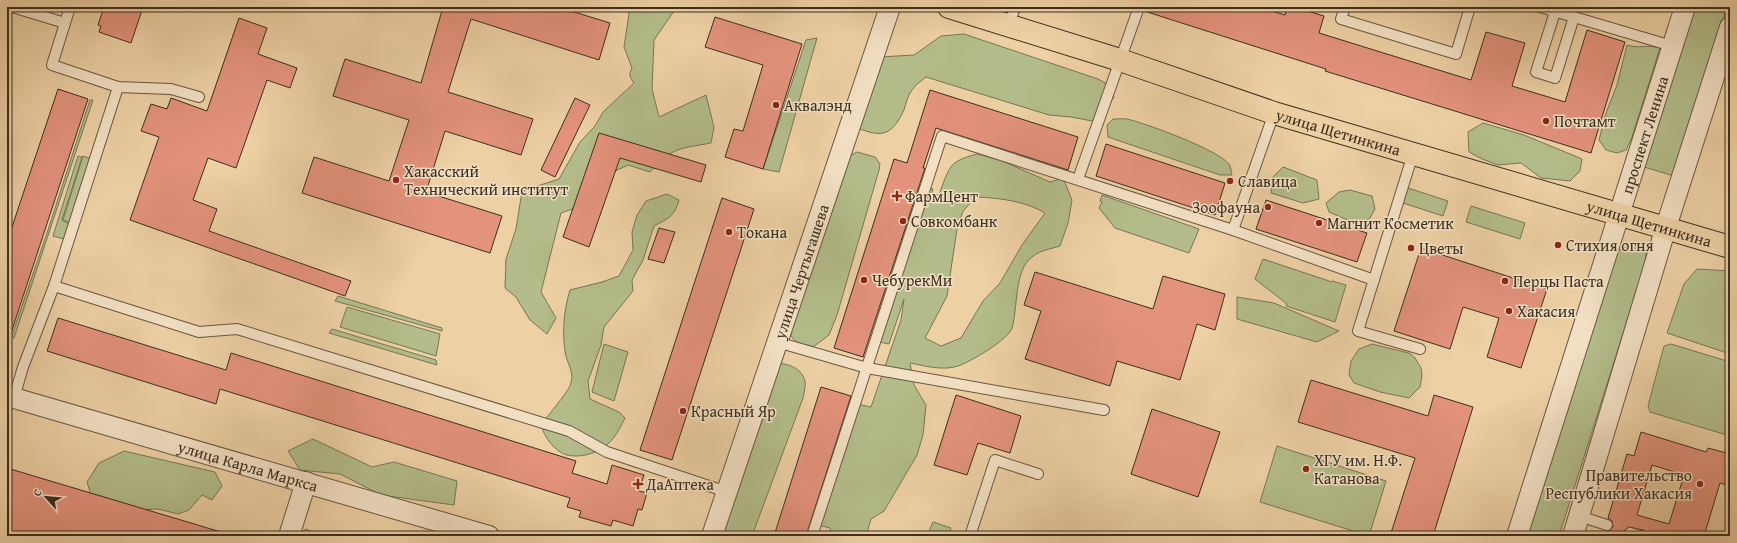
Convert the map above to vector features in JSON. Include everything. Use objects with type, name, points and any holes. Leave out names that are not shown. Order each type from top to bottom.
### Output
[{"type":"main road","name":"улица Щетинкина","points":[[949,7],[1012,16],[1120,60],[1274,113],[1730,246]]},
{"type":"street","name":"улица Чертыгашева","points":[[712,536],[890,7]]},
{"type":"street","name":"проспект Ленина","points":[[1516,536],[1684,7]]},
{"type":"street","points":[[1573,536],[1666,227],[1730,27]]},
{"type":"street","name":"улица Карла Маркса","points":[[10,397],[489,536]]},
{"type":"street","points":[[289,536],[306,482]]},
{"type":"lane","points":[[12,7],[64,23]]},
{"type":"lane","points":[[70,7],[52,65],[118,87],[171,89],[199,97]]},
{"type":"lane","points":[[1078,179],[1139,7]]},
{"type":"lane","points":[[1345,7],[1341,19],[1456,54],[1470,7]]},
{"type":"lane","points":[[1540,7],[1672,46]]},
{"type":"lane","points":[[1555,12],[1536,72],[1555,78],[1574,17]]},
{"type":"lane","points":[[10,397],[54,286],[118,87]]},
{"type":"lane","points":[[1233,230],[1274,113]]},
{"type":"lane","points":[[812,536],[942,136],[1233,230],[1374,280]]},
{"type":"lane","points":[[1413,154],[1358,331],[1420,349]]},
{"type":"lane","points":[[54,286],[199,332],[237,329],[244,331],[569,431],[607,452],[727,492]]},
{"type":"lane","points":[[777,342],[867,368],[1104,410]]},
{"type":"lane","points":[[970,536],[995,460],[1038,474]]},
{"type":"lane","points":[[1579,516],[1607,525]]},
{"type":"lane","points":[[1630,533],[1641,536]]},
{"type":"green space","points":[[626,7],[697,7],[674,11],[654,40],[652,89],[659,117],[706,95],[714,127],[711,143],[677,150],[664,158],[650,172],[628,165],[609,174],[589,203],[561,213],[541,292],[556,318],[547,334],[530,320],[516,297],[505,288],[506,259],[516,229],[522,191],[559,179],[580,142],[595,126],[603,112],[634,83],[630,76],[632,68],[624,47],[629,14]]},
{"type":"green space","points":[[1691,7],[1727,7],[1674,176],[1641,166]]},
{"type":"green space","points":[[964,34],[1098,79],[1111,86],[1114,97],[1105,110],[1092,121],[1049,115],[926,77],[913,88],[899,119],[889,131],[877,133],[852,126],[880,57],[914,55],[941,36]]},
{"type":"green space","points":[[817,38],[779,172],[763,169],[806,40]]},
{"type":"green space","points":[[1627,45],[1660,48],[1632,137],[1626,150],[1617,153],[1606,150],[1599,140],[1606,113],[1617,85]]},
{"type":"green space","points":[[90,100],[93,100],[14,338],[11,338],[48,230]]},
{"type":"green space","points":[[1113,119],[1127,119],[1167,132],[1198,145],[1222,158],[1229,164],[1232,175],[1220,175],[1108,137],[1107,125]]},
{"type":"green space","points":[[1483,123],[1524,135],[1582,159],[1580,171],[1570,181],[1541,178],[1521,163],[1498,165],[1482,159],[1469,152],[1468,132]]},
{"type":"green space","points":[[857,152],[875,157],[880,164],[879,170],[837,315],[829,335],[813,347],[804,345],[794,340],[789,329],[844,159]]},
{"type":"green space","points":[[977,154],[1000,160],[1050,182],[1063,178],[1072,200],[1068,223],[1060,246],[1038,253],[1026,263],[1019,280],[1012,328],[1004,338],[988,350],[958,366],[934,368],[910,363],[914,385],[926,405],[923,435],[917,455],[884,511],[871,519],[866,536],[832,536],[830,528],[818,525],[857,404],[871,407],[901,320],[904,299],[889,344],[875,341],[923,187],[933,189],[932,193],[938,195],[936,203],[949,169],[952,165],[961,159]],"holes":[[[976,197],[1003,199],[1021,203],[1045,213],[1022,245],[1000,283],[983,301],[961,338],[941,346],[925,338],[947,296],[957,229],[963,211]]]},
{"type":"green space","points":[[78,156],[82,157],[62,220],[69,224],[64,239],[53,236]]},
{"type":"green space","points":[[83,156],[92,159],[71,223],[63,220]]},
{"type":"green space","points":[[1283,167],[1317,180],[1319,199],[1303,203],[1271,193],[1272,178]]},
{"type":"green space","points":[[1408,188],[1448,201],[1443,216],[1403,203]]},
{"type":"green space","points":[[1350,190],[1372,196],[1375,209],[1370,218],[1359,225],[1329,212],[1326,203],[1339,192]]},
{"type":"green space","points":[[667,194],[679,200],[677,206],[673,214],[654,226],[643,260],[632,280],[633,291],[604,327],[601,345],[588,381],[590,399],[619,412],[625,418],[613,438],[603,448],[591,454],[581,456],[567,455],[558,451],[554,447],[541,425],[564,395],[572,381],[564,343],[565,313],[570,290],[619,276],[633,250],[632,232],[637,215],[646,201]]},
{"type":"green space","points":[[1102,195],[1199,229],[1189,253],[1115,228],[1099,208],[1102,202],[1100,201]]},
{"type":"green space","points":[[1471,206],[1525,223],[1520,239],[1466,222]]},
{"type":"green space","points":[[1624,247],[1643,248],[1646,253],[1645,264],[1559,536],[1524,536],[1616,253]]},
{"type":"green space","points":[[1263,259],[1332,282],[1346,285],[1335,322],[1286,306],[1287,304],[1255,279]]},
{"type":"green space","points":[[1697,269],[1730,271],[1730,354],[1667,333],[1684,284]]},
{"type":"green space","points":[[338,296],[442,328],[442,331],[335,301]]},
{"type":"green space","points":[[1237,297],[1274,303],[1339,331],[1317,342],[1237,319]]},
{"type":"green space","points":[[347,307],[440,334],[436,356],[340,327]]},
{"type":"green space","points":[[332,329],[436,360],[437,365],[329,333]]},
{"type":"green space","points":[[604,344],[628,352],[614,401],[592,392]]},
{"type":"green space","points":[[1372,344],[1409,353],[1415,358],[1421,368],[1422,376],[1420,387],[1409,398],[1380,392],[1354,383],[1349,375],[1351,361],[1359,349]]},
{"type":"green space","points":[[1671,344],[1730,362],[1730,436],[1650,412],[1648,406],[1664,346]]},
{"type":"green space","points":[[776,363],[789,365],[800,372],[805,381],[803,398],[752,536],[715,536]]},
{"type":"green space","points":[[313,439],[372,467],[394,462],[457,481],[454,505],[381,495],[340,474],[300,470],[288,451]]},
{"type":"green space","points":[[1277,446],[1386,481],[1369,536],[1260,502]]},
{"type":"green space","points":[[124,451],[215,472],[222,486],[212,500],[202,495],[189,510],[178,514],[158,509],[139,510],[91,495],[87,482],[99,463]]},
{"type":"green space","points":[[933,522],[951,528],[949,536],[927,536]]},
{"type":"green space","points":[[306,529],[321,536],[296,536]]},
{"type":"building","points":[[104,7],[143,7],[131,43],[99,32],[101,26],[98,25]]},
{"type":"building","points":[[443,7],[558,7],[610,23],[599,60],[471,19],[448,92],[533,119],[521,155],[445,131],[426,192],[502,216],[490,253],[302,193],[314,157],[389,181],[409,120],[333,96],[345,59],[421,83]]},
{"type":"building","points":[[1145,7],[1259,7],[1285,15],[1287,7],[1294,7],[1324,16],[1319,33],[1471,80],[1486,32],[1525,43],[1512,86],[1565,102],[1587,30],[1625,42],[1591,153],[1325,71],[1326,69],[1144,11]]},
{"type":"building","points":[[715,17],[802,44],[763,169],[725,157],[734,129],[743,131],[763,65],[705,47]]},
{"type":"building","points":[[239,18],[267,28],[258,54],[297,68],[290,88],[267,80],[236,168],[208,158],[193,200],[217,209],[209,231],[351,281],[345,296],[130,220],[159,137],[141,131],[151,104],[167,109],[171,98],[207,111]]},
{"type":"building","points":[[58,89],[88,99],[10,336],[7,336],[7,242]]},
{"type":"building","points":[[930,90],[1078,137],[1068,170],[936,128],[923,168],[925,168],[863,357],[834,348],[894,159],[907,163]]},
{"type":"building","points":[[575,98],[590,105],[555,177],[541,170]]},
{"type":"building","points":[[599,133],[706,165],[701,182],[620,158],[589,247],[563,237]]},
{"type":"building","points":[[1106,144],[1225,183],[1215,215],[1096,176]]},
{"type":"building","points":[[722,198],[754,209],[672,460],[640,450]]},
{"type":"building","points":[[1266,200],[1367,233],[1357,262],[1256,229]]},
{"type":"building","points":[[659,228],[675,232],[664,263],[648,259]]},
{"type":"building","name":"Хакасия","points":[[1421,248],[1547,289],[1521,368],[1487,357],[1499,318],[1463,307],[1450,349],[1394,331]]},
{"type":"building","points":[[1035,272],[1153,309],[1163,276],[1225,294],[1215,330],[1197,324],[1180,380],[1117,361],[1110,386],[1025,359],[1041,311],[1024,305]]},
{"type":"building","points":[[58,318],[226,370],[231,353],[576,461],[572,473],[607,484],[612,465],[644,475],[639,491],[647,493],[642,510],[638,509],[633,526],[613,520],[611,526],[579,517],[581,511],[567,507],[570,498],[220,389],[216,404],[47,351]]},
{"type":"building","points":[[1311,380],[1428,416],[1434,395],[1473,407],[1433,536],[1390,536],[1415,458],[1298,422]]},
{"type":"building","points":[[821,387],[851,396],[806,536],[774,536]]},
{"type":"building","points":[[956,395],[1021,416],[1010,453],[978,443],[967,475],[934,465]]},
{"type":"building","points":[[1152,409],[1220,432],[1198,497],[1131,474]]},
{"type":"building","name":"Правительство Республики Хакасия","points":[[1641,432],[1706,452],[1708,448],[1730,454],[1730,472],[1726,485],[1720,483],[1704,536],[1647,536],[1646,532],[1643,530],[1629,527],[1624,531],[1624,536],[1603,536],[1604,531],[1609,531],[1613,527],[1612,521],[1608,518],[1627,454],[1634,456]],"holes":[[[1652,465],[1684,475],[1669,524],[1637,515]]]},
{"type":"building","points":[[7,468],[221,532],[221,536],[7,536]]},
{"type":"place","name":"Аквалэнд","points":[[776,105]]},
{"type":"place","name":"Почтамт","points":[[1546,121]]},
{"type":"place","name":"Хакасский Технический институт","points":[[396,180]]},
{"type":"place","name":"Славица","points":[[1230,181]]},
{"type":"place","name":"ФармЦент","points":[[897,196]]},
{"type":"place","name":"Зоофауна","points":[[1268,207]]},
{"type":"place","name":"Совкомбанк","points":[[903,221]]},
{"type":"place","name":"Магнит Косметик","points":[[1319,223]]},
{"type":"place","name":"Токана","points":[[729,232]]},
{"type":"place","name":"Стихия огня","points":[[1558,245]]},
{"type":"place","name":"Цветы","points":[[1411,248]]},
{"type":"place","name":"ЧебурекМи","points":[[864,280]]},
{"type":"place","name":"Перцы Паста","points":[[1505,281]]},
{"type":"place","name":"Хакасия","points":[[1509,311]]},
{"type":"place","name":"Красный Яр","points":[[683,411]]},
{"type":"place","name":"ХГУ им. Н.Ф. Катанова","points":[[1306,469]]},
{"type":"place","name":"ДаАптека","points":[[638,484]]},
{"type":"place","name":"Правительство Республики Хакасия","points":[[1700,484]]}]
